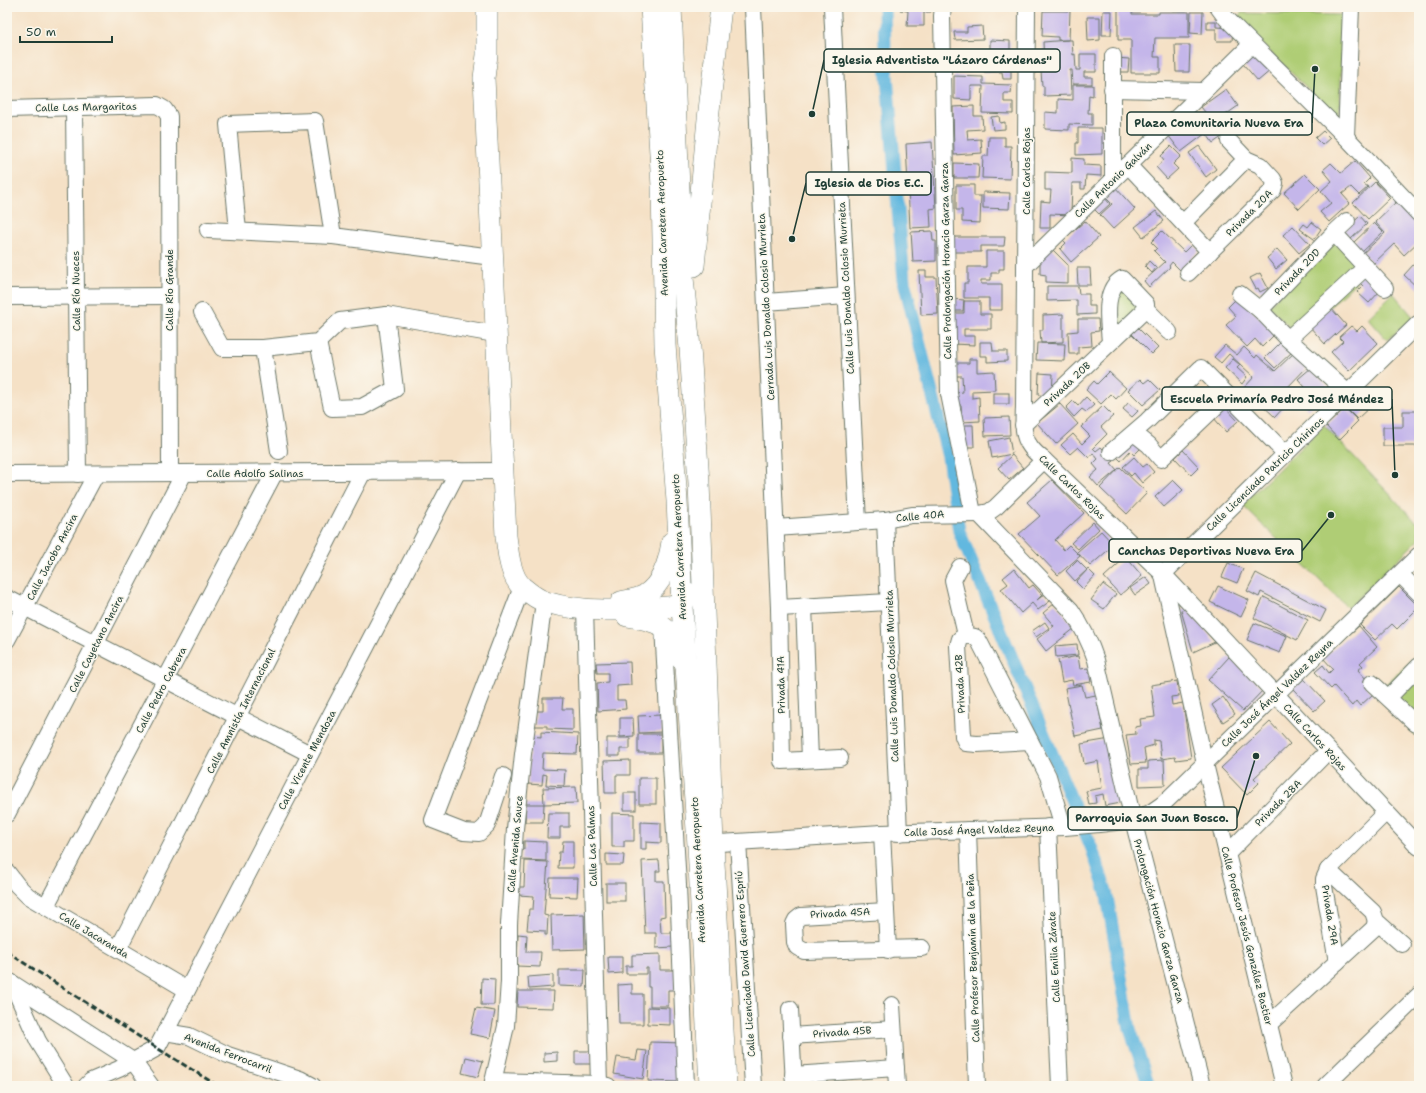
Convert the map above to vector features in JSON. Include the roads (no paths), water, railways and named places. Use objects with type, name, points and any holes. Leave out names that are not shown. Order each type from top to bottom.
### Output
[{"type":"main road","points":[[472,7],[484,78]]},
{"type":"main road","points":[[487,7],[484,78],[502,471],[509,557],[515,577],[522,587],[544,602],[651,621],[664,627],[671,634],[677,645],[688,700]]},
{"type":"main road","name":"Avenida Carretera Aeropuerto","points":[[651,7],[662,186],[665,345],[677,501],[688,700],[705,844],[726,1086]]},
{"type":"main road","name":"Avenida Carretera Aeropuerto","points":[[671,7],[684,278],[690,348],[700,516],[710,1086]]},
{"type":"main road","points":[[690,348],[695,249],[721,7]]},
{"type":"main road","points":[[589,609],[635,599],[646,595],[660,582],[668,564],[677,501]]},
{"type":"main road","points":[[589,609],[641,609],[682,606],[688,593],[695,538],[700,516]]},
{"type":"street","name":"Cerrada Luis Donaldo Colosio Murrieta","points":[[753,7],[779,608]]},
{"type":"street","name":"Calle Luis Donaldo Colosio Murrieta","points":[[832,7],[858,522]]},
{"type":"street","name":"Calle Prolongación Horacio Garza Garza","points":[[943,7],[942,24],[949,394],[972,514]]},
{"type":"street","name":"Calle Carlos Rojas","points":[[1027,7],[1023,425],[1025,437],[1030,446],[1044,460],[1163,574],[1328,752],[1419,847]]},
{"type":"street","points":[[1218,7],[1226,18],[1346,136],[1419,214]]},
{"type":"street","points":[[1346,136],[1351,7]]},
{"type":"street","name":"Calle Antonio Galván","points":[[1025,266],[1252,44]]},
{"type":"street","points":[[1113,56],[1113,180]]},
{"type":"street","points":[[1112,89],[1204,90]]},
{"type":"street","name":"Calle Las Margaritas","points":[[7,109],[157,105],[164,109]]},
{"type":"street","name":"Calle Río Nueces","points":[[74,108],[78,474]]},
{"type":"street","name":"Calle Río Grande","points":[[164,109],[169,116],[169,296],[177,473]]},
{"type":"street","points":[[238,230],[228,124],[315,121],[333,236]]},
{"type":"street","name":"Privada 20A","points":[[1188,273],[1274,190],[1275,183],[1273,179],[1260,165],[1246,160],[1229,141]]},
{"type":"street","points":[[1183,223],[1246,160]]},
{"type":"street","points":[[1128,165],[1210,252]]},
{"type":"street","name":"Privada 20D","points":[[1260,310],[1347,221]]},
{"type":"street","points":[[208,230],[238,230],[333,236],[492,257]]},
{"type":"street","points":[[1334,233],[1385,288]]},
{"type":"street","points":[[1288,339],[1366,266]]},
{"type":"street","points":[[1110,343],[1109,298],[1111,288],[1116,282],[1122,279],[1146,304],[1146,309],[1169,332]]},
{"type":"street","points":[[1240,294],[1260,310],[1288,339],[1348,393]]},
{"type":"street","points":[[7,297],[76,298],[169,296]]},
{"type":"street","points":[[766,302],[846,296]]},
{"type":"street","name":"Privada 20B","points":[[1023,425],[1146,309]]},
{"type":"street","points":[[202,312],[222,348],[263,348],[318,342],[340,321],[386,315],[495,334]]},
{"type":"street","points":[[318,342],[332,408],[362,407],[395,389],[386,315]]},
{"type":"street","name":"Calle Licenciado Patricio Chirinos","points":[[1163,574],[1419,323]]},
{"type":"street","points":[[263,348],[278,451]]},
{"type":"street","points":[[1111,452],[1134,433],[1201,368],[1286,454]]},
{"type":"street","points":[[1134,433],[1149,445],[1161,459],[1228,395]]},
{"type":"street","name":"Calle 40A","points":[[776,528],[885,520],[912,515],[972,514],[988,512],[996,507],[1044,460]]},
{"type":"street","name":"Calle Vicente Mendoza","points":[[133,1061],[157,1048],[458,471]]},
{"type":"street","name":"Calle Adolfo Salinas","points":[[7,474],[502,471]]},
{"type":"street","name":"Calle Pedro Cabrera","points":[[46,906],[274,472]]},
{"type":"street","name":"Calle Amnistía Internacional","points":[[118,949],[363,472]]},
{"type":"street","name":"Calle Cayetano Ancira","points":[[7,814],[96,644],[177,473]]},
{"type":"street","name":"Calle Jacobo Ancira","points":[[7,640],[96,474]]},
{"type":"street","name":"Prolongación Horacio Garza Garza","points":[[972,514],[1071,610],[1089,641],[1096,660],[1133,820],[1202,1086]]},
{"type":"street","name":"Calle Luis Donaldo Colosio Murrieta","points":[[885,520],[899,833]]},
{"type":"street","name":"Calle José Ángel Valdez Reyna","points":[[705,844],[882,833],[1059,827],[1133,820],[1150,813],[1163,804],[1419,555]]},
{"type":"street","points":[[960,567],[953,580],[966,635]]},
{"type":"street","name":"Calle Profesor Jesús González Bastier","points":[[1163,574],[1205,764],[1284,1086]]},
{"type":"street","points":[[1400,574],[1419,593]]},
{"type":"street","points":[[503,776],[487,825],[479,833],[464,832],[433,820],[522,587]]},
{"type":"street","points":[[7,598],[310,754]]},
{"type":"street","name":"Calle Avenida Sauce","points":[[492,1084],[506,1026],[509,989],[509,924],[515,829],[523,754],[544,602]]},
{"type":"street","points":[[779,608],[889,602]]},
{"type":"street","points":[[804,606],[810,759]]},
{"type":"street","name":"Privada 41A","points":[[779,608],[782,761],[840,758]]},
{"type":"street","name":"Calle Las Palmas","points":[[589,609],[603,1085]]},
{"type":"street","points":[[664,627],[678,885],[686,1086]]},
{"type":"street","name":"Calle Emilia Zárate","points":[[966,635],[975,637],[979,641],[1048,776],[1059,827],[1060,1086]]},
{"type":"street","name":"Privada 42B","points":[[966,635],[960,639],[958,646],[963,736],[966,743],[977,744],[1030,740]]},
{"type":"street","points":[[1389,697],[1419,666]]},
{"type":"street","points":[[1372,683],[1389,697],[1416,724],[1419,721]]},
{"type":"street","name":"Privada 28A","points":[[1227,854],[1328,752]]},
{"type":"street","name":"Privada 29A","points":[[1337,962],[1324,879],[1328,870],[1386,812]]},
{"type":"street","name":"Calle Profesor Benjamín de la Peña","points":[[968,830],[977,1086]]},
{"type":"street","points":[[882,833],[888,950]]},
{"type":"street","name":"Calle Licenciado David Guerrero Espriú","points":[[738,842],[753,1086]]},
{"type":"street","name":"Privada 29A","points":[[1328,870],[1373,912],[1376,921],[1402,944]]},
{"type":"street","name":"Calle Jacaranda","points":[[7,872],[28,896],[187,990]]},
{"type":"street","name":"Privada 45A","points":[[886,911],[801,916],[794,924],[795,942],[797,948],[804,951],[922,948]]},
{"type":"street","name":"Privada 29A","points":[[1269,1024],[1374,928],[1376,921]]},
{"type":"street","points":[[9,982],[133,1061],[151,1086]]},
{"type":"street","points":[[9,982],[38,1041],[66,1086]]},
{"type":"street","points":[[1335,1083],[1419,995]]},
{"type":"street","points":[[892,1006],[897,1086]]},
{"type":"street","points":[[790,1009],[794,1081],[896,1068]]},
{"type":"street","name":"Privada 45B","points":[[791,1036],[893,1029]]},
{"type":"street","name":"Avenida Ferrocarril","points":[[165,1032],[189,1036],[228,1054],[300,1079],[313,1086]]},
{"type":"street","points":[[86,1086],[90,1081],[119,1069],[133,1061]]},
{"type":"street","points":[[492,1084],[603,1085]]},
{"type":"waterway","points":[[884,7],[885,52],[904,281],[948,457],[959,531],[1092,849],[1106,891],[1130,1029],[1149,1086]]},
{"type":"railway","points":[[7,952],[218,1086]]},
{"type":"place","name":"Plaza Comunitaria Nueva Era","points":[[1315,69]]},
{"type":"place","name":"Iglesia Adventista \"Lázaro Cárdenas\"","points":[[812,114]]},
{"type":"place","name":"Iglesia de Dios E.C.","points":[[792,239]]},
{"type":"place","name":"Escuela Primaría Pedro José Méndez","points":[[1395,475]]},
{"type":"place","name":"Canchas Deportivas Nueva Era","points":[[1331,515]]},
{"type":"place","name":"Parroquia San Juan Bosco.","points":[[1256,756]]}]
